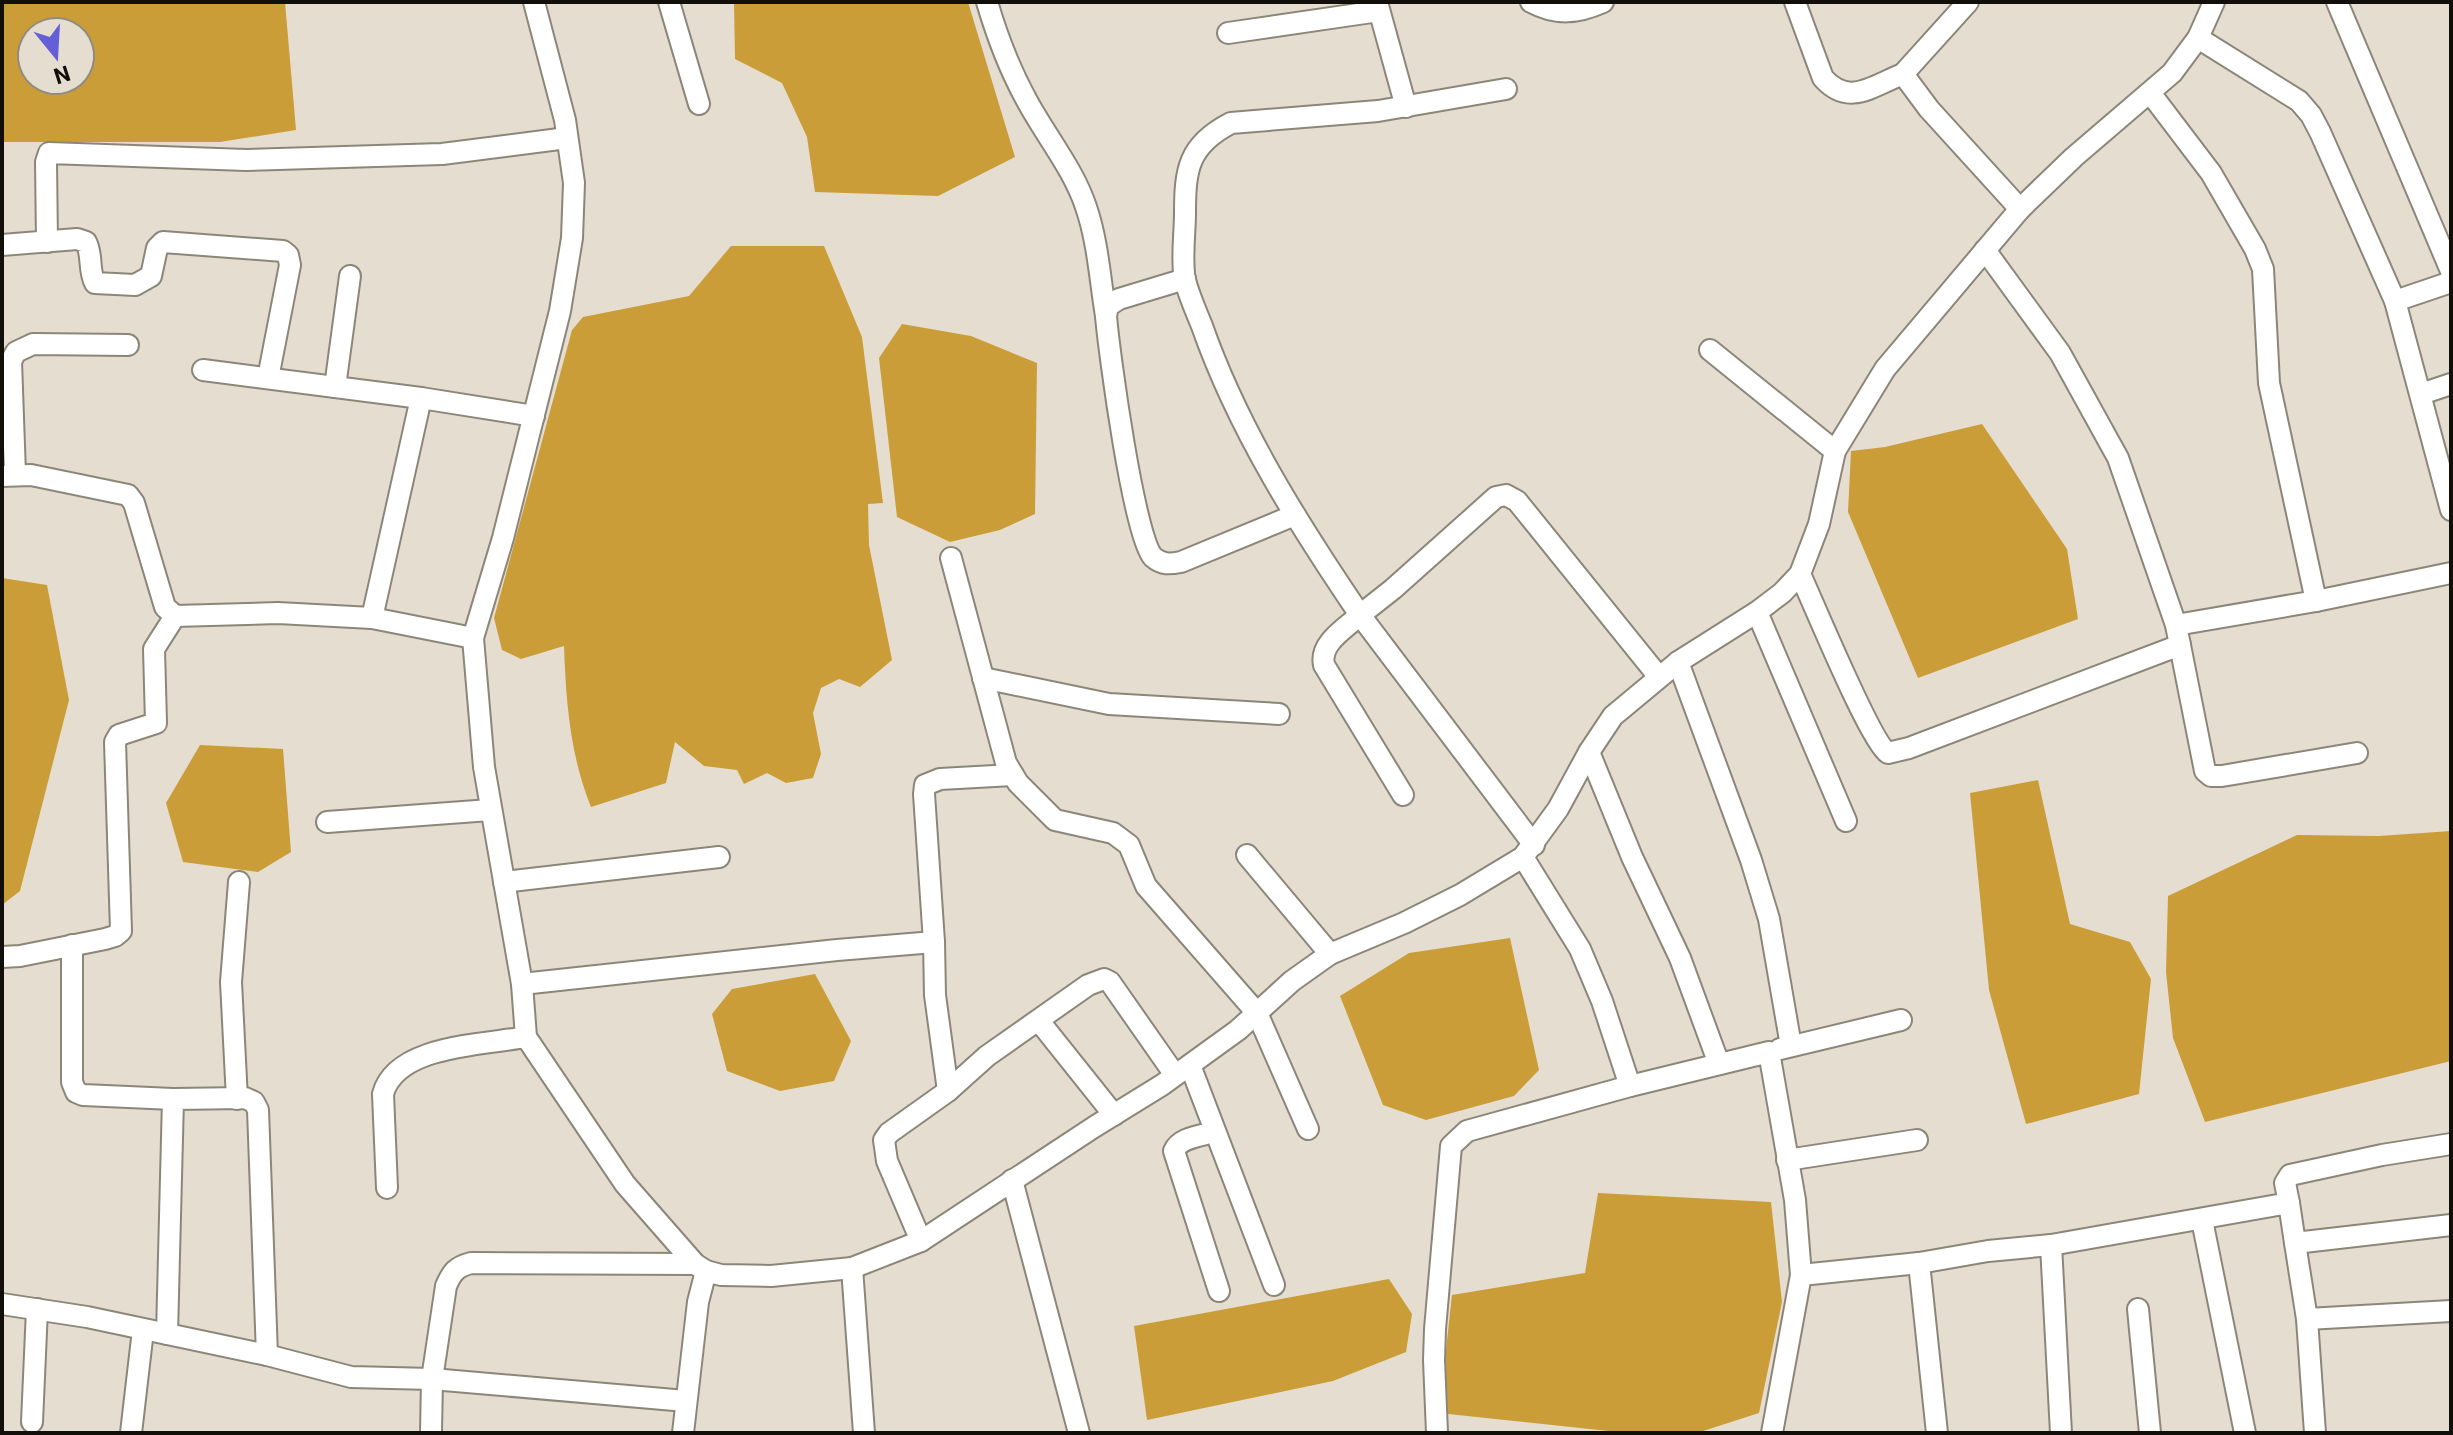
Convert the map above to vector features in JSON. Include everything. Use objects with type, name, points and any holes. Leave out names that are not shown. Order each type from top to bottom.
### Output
[{"type":"street","points":[[534,2],[567,138],[574,183],[572,238],[560,311],[503,538],[473,638],[490,810],[522,984],[526,1037],[625,1184],[700,1267],[683,1433]]},
{"type":"street","points":[[669,2],[699,104]]},
{"type":"street","points":[[987,2],[998,39],[1026,100],[1072,177],[1086,207],[1096,251],[1124,444],[1138,517],[1148,550],[1154,558],[1166,564],[1181,562],[1295,515]]},
{"type":"street","points":[[1531,2],[1560,13],[1585,10],[1603,2]]},
{"type":"street","points":[[1795,2],[1823,78],[1839,93],[1850,95],[1903,74],[1968,2]]},
{"type":"street","points":[[431,1433],[432,1379],[446,1286],[451,1273],[458,1267],[471,1263],[700,1267],[721,1275],[771,1276],[852,1268],[921,1241],[1114,1115],[1182,1070],[1330,954],[1460,895],[1528,851],[1558,809],[1613,716],[1678,662],[1757,612],[1800,574],[1819,524],[1835,451],[1885,369],[2020,209],[2074,157],[2172,73],[2198,38],[2214,2]]},
{"type":"street","points":[[2337,2],[2451,271]]},
{"type":"street","points":[[1228,33],[1378,6],[1406,107]]},
{"type":"street","points":[[2198,38],[2284,90],[2311,115],[2395,301],[2451,510]]},
{"type":"street","points":[[1903,74],[1929,109],[2020,209]]},
{"type":"street","points":[[1506,89],[1406,107],[1231,123],[1217,130],[1193,156],[1185,176],[1185,279],[1226,389],[1295,515],[1360,615],[1528,851],[1580,949],[1602,1001],[1630,1086]]},
{"type":"street","points":[[2151,94],[2211,173],[2255,249],[2263,269],[2269,383],[2316,601]]},
{"type":"street","points":[[47,242],[46,162],[49,153],[58,151],[246,160],[442,154],[567,138]]},
{"type":"street","points":[[2,245],[77,239],[86,242],[90,249],[91,275],[95,283],[135,285],[151,276],[157,248],[163,242],[283,251],[288,255],[290,265],[268,378]]},
{"type":"street","points":[[1985,250],[2060,353],[2118,458],[2178,635],[2205,771],[2211,776],[2357,753]]},
{"type":"street","points":[[335,387],[350,276]]},
{"type":"street","points":[[1106,316],[1108,306],[1119,299],[1185,279]]},
{"type":"street","points":[[2395,301],[2451,282]]},
{"type":"street","points":[[128,345],[33,344],[16,352],[11,361],[8,475],[128,495],[134,503],[165,607],[175,616],[278,613],[372,618],[473,638]]},
{"type":"street","points":[[1710,350],[1835,451]]},
{"type":"street","points":[[203,370],[534,416]]},
{"type":"street","points":[[2421,394],[2451,384]]},
{"type":"street","points":[[372,618],[421,398]]},
{"type":"street","points":[[1403,795],[1324,665],[1324,652],[1329,643],[1360,615],[1496,497],[1506,495],[1517,501],[1659,677]]},
{"type":"street","points":[[951,558],[1006,763],[1013,775],[1055,820],[1123,838],[1135,855],[1146,886],[1257,1013],[1308,1129]]},
{"type":"street","points":[[1800,574],[1868,723],[1881,749],[1888,753],[1909,748],[2178,635],[2316,601],[2451,573]]},
{"type":"street","points":[[1757,612],[1846,821]]},
{"type":"street","points":[[2,957],[105,939],[121,931],[115,742],[119,735],[156,723],[154,649],[175,616]]},
{"type":"street","points":[[1678,662],[1751,860],[1769,919],[1791,1046]]},
{"type":"street","points":[[983,678],[1109,704],[1279,714]]},
{"type":"street","points":[[1589,752],[1632,857],[1675,947],[1719,1064]]},
{"type":"street","points":[[948,1091],[935,995],[925,785],[940,779],[1013,775]]},
{"type":"street","points":[[327,822],[490,810]]},
{"type":"street","points":[[1247,855],[1330,954]]},
{"type":"street","points":[[504,882],[719,857]]},
{"type":"street","points":[[237,1099],[231,982],[239,882]]},
{"type":"street","points":[[522,984],[934,942]]},
{"type":"street","points":[[72,945],[72,1082],[76,1092],[83,1095],[173,1099],[245,1098],[254,1102],[258,1110],[267,1355]]},
{"type":"street","points":[[921,1241],[887,1161],[884,1140],[889,1133],[948,1091],[987,1056],[1088,985],[1104,979],[1110,982],[1182,1070],[1214,1132],[1274,1285]]},
{"type":"street","points":[[1437,1433],[1435,1329],[1451,1146],[1458,1137],[1467,1131],[1630,1086],[1901,1020]]},
{"type":"street","points":[[1039,1021],[1114,1115]]},
{"type":"street","points":[[387,1188],[383,1094],[396,1070],[421,1055],[526,1037]]},
{"type":"street","points":[[1769,1052],[1795,1200],[1801,1275],[1772,1433]]},
{"type":"street","points":[[167,1334],[173,1099]]},
{"type":"street","points":[[1214,1132],[1184,1141],[1174,1151],[1219,1291]]},
{"type":"street","points":[[1787,1160],[1917,1140]]},
{"type":"street","points":[[2315,1433],[2307,1319],[2285,1183],[2290,1175],[2451,1144]]},
{"type":"street","points":[[1012,1180],[1079,1433]]},
{"type":"street","points":[[1801,1275],[2051,1245],[2289,1203]]},
{"type":"street","points":[[2202,1220],[2245,1433]]},
{"type":"street","points":[[2295,1243],[2451,1225]]},
{"type":"street","points":[[2051,1245],[2061,1433]]},
{"type":"street","points":[[1919,1263],[1937,1433]]},
{"type":"street","points":[[852,1268],[864,1433]]},
{"type":"street","points":[[2,1304],[87,1317],[267,1355],[351,1377],[432,1379],[686,1401]]},
{"type":"street","points":[[32,1422],[37,1309]]},
{"type":"street","points":[[2138,1309],[2150,1433]]},
{"type":"street","points":[[2307,1319],[2451,1311]]},
{"type":"street","points":[[131,1433],[143,1330]]},
{"type":"shaded area","points":[[2,2],[285,2],[296,130],[220,142],[2,142]]},
{"type":"shaded area","points":[[734,2],[968,2],[1015,157],[938,196],[815,192],[807,137],[782,83],[735,59]]},
{"type":"shaded area","points":[[731,246],[824,246],[862,337],[883,503],[868,504],[869,545],[892,660],[860,687],[839,679],[821,688],[813,713],[821,754],[813,778],[786,783],[767,773],[744,784],[737,770],[704,766],[675,742],[666,783],[591,807],[578,768],[570,728],[564,646],[521,659],[502,650],[494,618],[572,330],[583,317],[689,296]]},
{"type":"shaded area","points":[[902,324],[971,336],[1037,363],[1035,514],[1000,530],[950,542],[897,517],[879,358]]},
{"type":"shaded area","points":[[1982,424],[2067,549],[2078,619],[1918,678],[1848,512],[1851,451],[1885,447]]},
{"type":"shaded area","points":[[2,578],[47,585],[69,700],[20,891],[2,905]]},
{"type":"shaded area","points":[[200,745],[283,749],[291,852],[258,872],[183,862],[166,803]]},
{"type":"shaded area","points":[[2038,780],[2070,924],[2130,942],[2151,979],[2139,1094],[2026,1124],[1989,990],[1970,793]]},
{"type":"shaded area","points":[[2451,831],[2451,1061],[2205,1122],[2173,1038],[2166,972],[2168,896],[2297,835],[2379,836]]},
{"type":"shaded area","points":[[1510,938],[1539,1070],[1514,1096],[1426,1120],[1383,1105],[1340,996],[1409,953]]},
{"type":"shaded area","points":[[815,974],[851,1041],[834,1081],[780,1091],[727,1071],[712,1014],[732,989]]},
{"type":"shaded area","points":[[1598,1193],[1771,1202],[1782,1302],[1759,1413],[1697,1433],[1627,1433],[1439,1413],[1452,1295],[1585,1273]]},
{"type":"shaded area","points":[[1389,1279],[1412,1314],[1406,1352],[1333,1381],[1147,1420],[1134,1326]]}]
